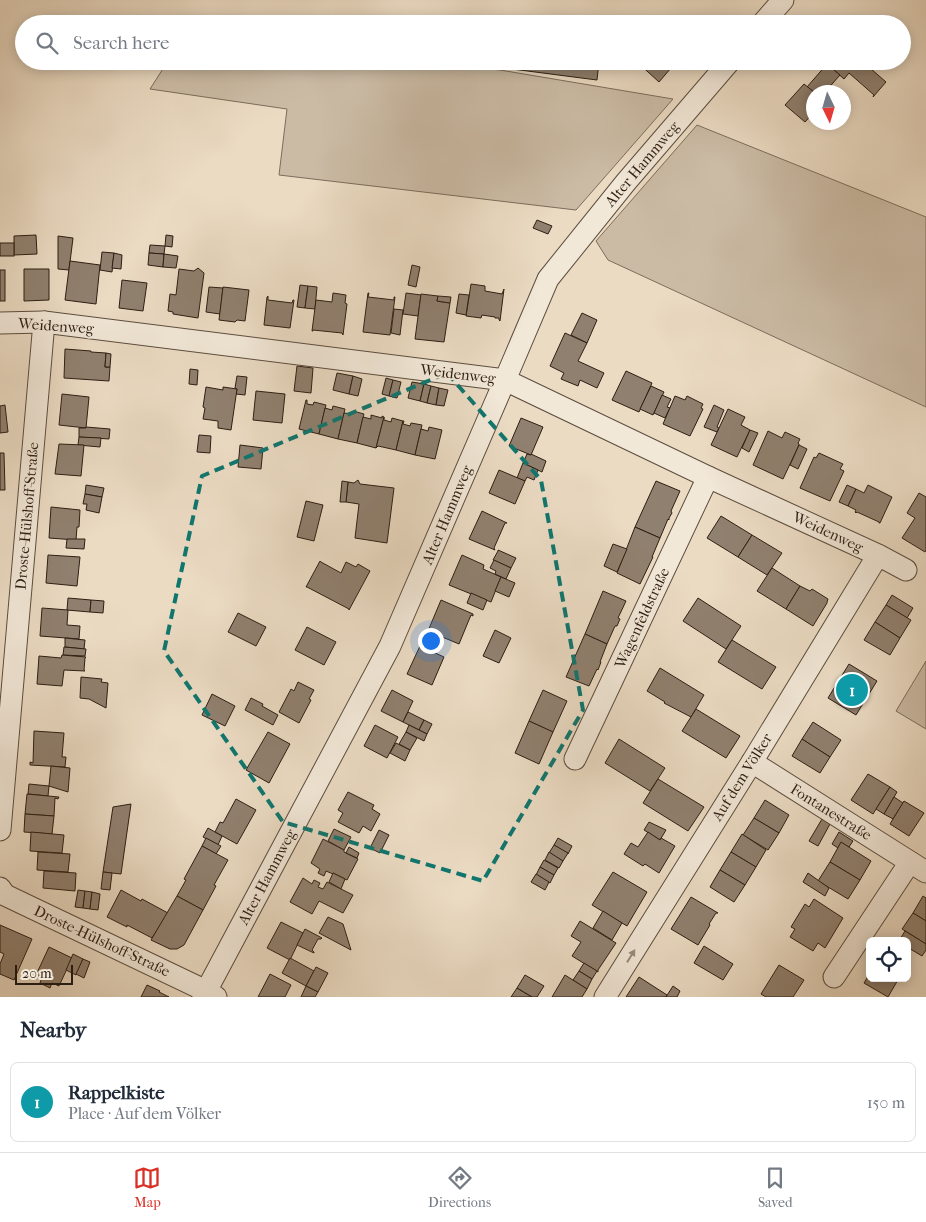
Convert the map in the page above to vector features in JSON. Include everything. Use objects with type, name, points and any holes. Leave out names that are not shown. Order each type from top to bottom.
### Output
[{"type":"street","points":[[770,15],[783,0]]},
{"type":"street","name":"Alter Hammweg","points":[[209,995],[390,646],[548,279],[626,182],[722,70]]},
{"type":"street","name":"Weidenweg","points":[[0,323],[44,322],[505,380],[708,477],[878,555],[906,570]]},
{"type":"street","name":"Droste-Hülshoff-Straße","points":[[0,830],[44,322]]},
{"type":"street","name":"Wagenfeldstraße","points":[[575,759],[708,477]]},
{"type":"street","name":"Auf dem Völker","points":[[605,997],[752,762],[878,555]]},
{"type":"street","name":"Fontanestraße","points":[[752,762],[918,867],[834,977]]},
{"type":"street","name":"Droste-Hülshoff-Straße","points":[[0,888],[5,894],[23,904],[209,995]]},
{"type":"highlighted area","points":[[447,373],[541,480],[583,710],[483,881],[283,822],[164,651],[202,476]]},
{"type":"shaded area","points":[[162,70],[500,70],[673,99],[576,210],[279,175],[287,109],[150,89]]},
{"type":"shaded area","points":[[697,125],[926,217],[926,407],[608,260],[596,241]]},
{"type":"shaded area","points":[[926,661],[926,729],[896,711]]},
{"type":"building","points":[[520,70],[598,70],[597,80]]},
{"type":"building","points":[[646,70],[669,70],[659,82]]},
{"type":"building","points":[[822,70],[834,70],[840,75],[831,85],[809,85]]},
{"type":"building","points":[[834,70],[872,70],[886,82],[873,97],[874,95],[849,73],[844,79]]},
{"type":"building","points":[[804,84],[806,86],[805,122],[785,105]]},
{"type":"building","points":[[537,220],[552,226],[548,234],[533,228]]},
{"type":"building","points":[[36,235],[37,254],[14,255],[14,236]]},
{"type":"building","points":[[166,235],[173,236],[172,247],[165,246]]},
{"type":"building","points":[[58,236],[73,238],[69,270],[58,269]]},
{"type":"building","points":[[0,243],[14,243],[14,256],[0,256]]},
{"type":"building","points":[[150,245],[165,246],[164,254],[149,253]]},
{"type":"building","points":[[102,252],[114,253],[112,272],[100,270]]},
{"type":"building","points":[[114,253],[122,255],[121,269],[112,268]]},
{"type":"building","points":[[149,253],[164,254],[163,267],[148,265]]},
{"type":"building","points":[[164,254],[178,256],[176,268],[163,267]]},
{"type":"building","points":[[70,261],[100,265],[96,304],[65,300]]},
{"type":"building","points":[[412,265],[420,267],[416,287],[408,285]]},
{"type":"building","points":[[198,268],[204,273],[198,318],[173,314],[173,312],[168,311],[170,294],[176,295],[179,269],[194,271]]},
{"type":"building","points":[[24,269],[49,269],[49,300],[24,301]]},
{"type":"building","points":[[0,270],[5,270],[5,301],[0,301]]},
{"type":"building","points":[[122,280],[147,283],[143,311],[119,308]]},
{"type":"building","points":[[471,284],[485,286],[485,291],[502,294],[504,289],[500,321],[499,318],[482,315],[481,318],[466,316]]},
{"type":"building","points":[[300,285],[308,286],[305,308],[297,307]]},
{"type":"building","points":[[308,286],[317,287],[315,309],[305,308]]},
{"type":"building","points":[[209,287],[223,288],[220,314],[206,312]]},
{"type":"building","points":[[223,287],[249,290],[245,321],[219,320]]},
{"type":"building","points":[[333,293],[346,295],[345,303],[347,304],[343,335],[342,333],[312,331],[316,300],[332,302]]},
{"type":"building","points":[[368,293],[368,297],[394,300],[395,297],[390,335],[363,332]]},
{"type":"building","points":[[406,293],[421,295],[418,316],[403,314]]},
{"type":"building","points":[[421,294],[438,296],[437,301],[450,303],[444,342],[415,339]]},
{"type":"building","points":[[459,294],[469,295],[466,315],[456,313]]},
{"type":"building","points":[[268,296],[268,300],[292,303],[294,300],[290,328],[264,325]]},
{"type":"building","points":[[438,296],[451,297],[450,303],[437,301]]},
{"type":"building","points":[[394,309],[403,310],[400,335],[391,333]]},
{"type":"building","points":[[582,313],[597,320],[587,343],[571,335]]},
{"type":"building","points":[[565,333],[587,343],[578,361],[604,373],[597,388],[580,380],[578,386],[561,379],[564,373],[550,366]]},
{"type":"building","points":[[65,349],[106,353],[105,367],[110,367],[109,381],[64,378]]},
{"type":"building","points":[[106,353],[111,354],[110,367],[105,367]]},
{"type":"building","points":[[297,366],[313,368],[311,393],[294,391]]},
{"type":"building","points":[[190,369],[198,370],[197,385],[189,384]]},
{"type":"building","points":[[626,371],[652,383],[639,412],[612,400]]},
{"type":"building","points":[[337,373],[353,376],[349,394],[333,390]]},
{"type":"building","points":[[237,376],[247,377],[245,395],[236,394]]},
{"type":"building","points":[[353,376],[362,379],[358,396],[349,394]]},
{"type":"building","points":[[386,378],[393,380],[389,396],[382,394]]},
{"type":"building","points":[[393,380],[401,382],[397,398],[389,396]]},
{"type":"building","points":[[412,382],[424,384],[420,401],[408,398]]},
{"type":"building","points":[[424,384],[431,386],[427,403],[420,401]]},
{"type":"building","points":[[431,386],[439,388],[436,405],[427,403]]},
{"type":"building","points":[[651,386],[664,392],[653,415],[640,409]]},
{"type":"building","points":[[206,387],[223,390],[223,387],[237,389],[231,430],[218,428],[218,421],[203,419]]},
{"type":"building","points":[[439,388],[448,390],[444,406],[436,405]]},
{"type":"building","points":[[256,391],[285,394],[282,423],[253,420]]},
{"type":"building","points":[[62,394],[89,397],[86,428],[59,425]]},
{"type":"building","points":[[662,395],[671,399],[667,407],[670,408],[665,418],[654,413]]},
{"type":"building","points":[[675,396],[685,400],[687,396],[703,404],[701,408],[703,409],[690,436],[663,424]]},
{"type":"building","points":[[306,400],[307,404],[313,405],[314,402],[326,405],[319,434],[299,429]]},
{"type":"building","points":[[5,405],[8,432],[0,433],[0,406]]},
{"type":"building","points":[[714,405],[724,410],[717,427],[719,428],[717,432],[704,427]]},
{"type":"building","points":[[333,406],[345,409],[338,439],[319,434],[325,408],[332,410]]},
{"type":"building","points":[[728,409],[745,417],[741,425],[750,430],[737,457],[711,445]]},
{"type":"building","points":[[353,411],[364,414],[357,443],[338,439],[344,413],[352,414]]},
{"type":"building","points":[[371,415],[384,417],[376,448],[357,443],[363,417],[371,419]]},
{"type":"building","points":[[384,417],[384,420],[391,422],[392,418],[403,421],[396,450],[378,446],[376,448]]},
{"type":"building","points":[[521,418],[543,427],[531,455],[509,446]]},
{"type":"building","points":[[403,421],[403,424],[410,426],[411,423],[422,425],[415,455],[396,450]]},
{"type":"building","points":[[429,427],[442,430],[435,459],[415,455],[421,429],[428,431]]},
{"type":"building","points":[[79,428],[110,429],[109,439],[79,437]]},
{"type":"building","points":[[750,430],[758,433],[749,452],[742,448]]},
{"type":"building","points":[[768,431],[782,438],[785,432],[800,439],[783,479],[753,465]]},
{"type":"building","points":[[199,435],[211,436],[210,453],[197,452]]},
{"type":"building","points":[[79,437],[101,438],[100,447],[78,445]]},
{"type":"building","points":[[59,444],[84,445],[81,476],[55,474]]},
{"type":"building","points":[[240,445],[263,448],[261,469],[238,467]]},
{"type":"building","points":[[799,445],[807,449],[798,469],[790,465]]},
{"type":"building","points":[[0,453],[4,453],[5,490],[0,490]]},
{"type":"building","points":[[819,453],[843,464],[840,469],[844,471],[830,501],[800,488],[814,457],[816,458]]},
{"type":"building","points":[[527,454],[546,461],[542,472],[523,463]]},
{"type":"building","points":[[523,463],[538,470],[534,480],[527,477],[525,481],[517,478]]},
{"type":"building","points":[[499,470],[525,481],[515,504],[489,493]]},
{"type":"building","points":[[358,480],[360,484],[394,488],[387,543],[355,538],[359,504],[346,502],[348,482],[354,483]]},
{"type":"building","points":[[342,481],[348,482],[346,502],[340,502]]},
{"type":"building","points":[[656,481],[680,491],[660,538],[635,527]]},
{"type":"building","points":[[86,485],[104,488],[102,497],[85,494]]},
{"type":"building","points":[[847,485],[856,489],[848,506],[839,502]]},
{"type":"building","points":[[868,485],[892,497],[880,523],[856,513],[856,510],[848,506],[856,489],[864,493]]},
{"type":"building","points":[[919,493],[926,497],[925,552],[902,538],[915,518],[907,513]]},
{"type":"building","points":[[85,494],[102,497],[99,513],[86,510],[87,504],[83,504]]},
{"type":"building","points":[[306,501],[323,505],[314,541],[297,537]]},
{"type":"building","points":[[51,507],[80,510],[76,540],[49,538]]},
{"type":"building","points":[[482,511],[507,523],[505,523],[494,548],[495,550],[469,539]]},
{"type":"building","points":[[721,516],[752,535],[738,557],[707,538]]},
{"type":"building","points":[[635,527],[660,538],[640,584],[617,573]]},
{"type":"building","points":[[752,535],[782,553],[767,575],[738,557]]},
{"type":"building","points":[[67,539],[85,539],[84,549],[66,548]]},
{"type":"building","points":[[613,544],[627,549],[617,572],[604,566]]},
{"type":"building","points":[[498,550],[516,558],[511,568],[493,560]]},
{"type":"building","points":[[48,555],[80,557],[77,586],[46,583]]},
{"type":"building","points":[[462,555],[484,565],[483,569],[501,577],[491,602],[449,585]]},
{"type":"building","points":[[494,560],[511,568],[506,579],[495,574],[496,571],[490,568]]},
{"type":"building","points":[[320,561],[341,573],[346,562],[356,567],[358,564],[370,571],[349,610],[306,587]]},
{"type":"building","points":[[772,568],[800,586],[786,609],[757,591]]},
{"type":"building","points":[[501,577],[515,583],[509,597],[495,591]]},
{"type":"building","points":[[800,586],[810,591],[812,589],[828,599],[813,626],[786,609]]},
{"type":"building","points":[[603,591],[626,601],[618,618],[620,619],[617,626],[615,626],[607,644],[585,634]]},
{"type":"building","points":[[471,593],[487,600],[483,610],[467,603]]},
{"type":"building","points":[[892,595],[913,608],[907,618],[886,605]]},
{"type":"building","points":[[68,598],[91,600],[90,612],[67,610]]},
{"type":"building","points":[[698,598],[741,626],[726,649],[683,621]]},
{"type":"building","points":[[91,600],[104,601],[103,613],[90,612]]},
{"type":"building","points":[[441,600],[473,614],[459,644],[428,631]]},
{"type":"building","points":[[886,605],[911,620],[900,638],[875,622]]},
{"type":"building","points":[[42,608],[68,610],[67,625],[80,626],[79,639],[40,636]]},
{"type":"building","points":[[238,613],[266,627],[256,646],[228,632]]},
{"type":"building","points":[[875,622],[900,638],[890,655],[864,640]]},
{"type":"building","points":[[307,627],[336,642],[324,665],[295,650]]},
{"type":"building","points":[[495,630],[511,638],[499,663],[483,656]]},
{"type":"building","points":[[585,634],[607,644],[598,670],[589,686],[566,677]]},
{"type":"building","points":[[65,638],[85,640],[84,649],[65,647]]},
{"type":"building","points":[[732,640],[776,667],[762,689],[718,662]]},
{"type":"building","points":[[420,646],[444,657],[432,685],[407,674]]},
{"type":"building","points":[[64,647],[86,649],[85,656],[63,655]]},
{"type":"building","points":[[62,655],[86,657],[85,671],[64,670],[62,686],[37,684],[39,656],[61,658]]},
{"type":"building","points":[[849,664],[877,681],[856,715],[828,698]]},
{"type":"building","points":[[660,668],[704,695],[691,717],[664,703],[647,691]]},
{"type":"building","points":[[81,677],[102,679],[101,682],[108,683],[106,708],[89,699],[80,698]]},
{"type":"building","points":[[298,682],[314,690],[299,723],[279,712],[291,689],[294,691]]},
{"type":"building","points":[[392,690],[413,701],[403,722],[381,711]]},
{"type":"building","points":[[543,690],[567,701],[553,732],[529,721]]},
{"type":"building","points":[[212,694],[235,706],[225,726],[202,715]]},
{"type":"building","points":[[251,698],[278,715],[273,725],[245,710]]},
{"type":"building","points":[[696,709],[740,736],[726,758],[682,731]]},
{"type":"building","points":[[408,712],[424,720],[419,730],[403,722]]},
{"type":"building","points":[[424,720],[432,724],[427,734],[419,730]]},
{"type":"building","points":[[529,721],[553,732],[539,764],[515,753]]},
{"type":"building","points":[[813,722],[841,740],[830,757],[802,739]]},
{"type":"building","points":[[375,725],[398,737],[387,758],[364,746]]},
{"type":"building","points":[[409,725],[427,734],[424,741],[406,732]]},
{"type":"building","points":[[34,731],[64,733],[62,757],[66,757],[65,767],[30,765],[30,762],[33,763]]},
{"type":"building","points":[[268,732],[290,744],[269,783],[246,770]]},
{"type":"building","points":[[406,732],[417,738],[410,750],[399,744]]},
{"type":"building","points":[[619,739],[665,768],[650,791],[605,763]]},
{"type":"building","points":[[802,739],[830,757],[820,773],[792,756]]},
{"type":"building","points":[[396,743],[410,750],[405,761],[390,753]]},
{"type":"building","points":[[51,766],[70,768],[68,792],[49,786]]},
{"type":"building","points":[[868,774],[890,787],[873,814],[851,800]]},
{"type":"building","points":[[658,779],[704,807],[688,831],[643,803]]},
{"type":"building","points":[[29,784],[49,786],[48,796],[28,794]]},
{"type":"building","points":[[890,787],[897,792],[884,814],[876,809]]},
{"type":"building","points":[[348,792],[374,805],[372,809],[380,814],[371,831],[363,826],[359,833],[338,822],[343,813],[338,810]]},
{"type":"building","points":[[27,794],[59,797],[58,799],[55,798],[54,816],[25,814]]},
{"type":"building","points":[[894,797],[903,803],[893,819],[884,814]]},
{"type":"building","points":[[236,799],[256,810],[237,844],[215,832],[220,822],[223,823]]},
{"type":"building","points":[[765,800],[789,815],[779,833],[754,818]]},
{"type":"building","points":[[904,801],[924,813],[909,836],[890,824]]},
{"type":"building","points":[[131,804],[121,874],[103,872],[113,807]]},
{"type":"building","points":[[25,814],[54,816],[52,834],[24,832]]},
{"type":"building","points":[[754,818],[779,833],[768,850],[743,835]]},
{"type":"building","points":[[822,819],[830,824],[818,846],[809,841]]},
{"type":"building","points":[[649,822],[666,830],[660,840],[644,830]]},
{"type":"building","points":[[208,828],[222,836],[218,845],[203,837]]},
{"type":"building","points":[[334,829],[351,837],[344,850],[328,841]]},
{"type":"building","points":[[379,830],[389,835],[380,853],[370,848]]},
{"type":"building","points":[[31,832],[64,835],[62,853],[30,851]]},
{"type":"building","points":[[648,832],[660,840],[661,838],[675,846],[659,873],[624,854],[631,843],[638,847]]},
{"type":"building","points":[[839,832],[853,841],[849,847],[841,843],[838,848],[832,844]]},
{"type":"building","points":[[742,834],[766,850],[756,867],[731,852]]},
{"type":"building","points":[[206,838],[221,846],[216,854],[202,846]]},
{"type":"building","points":[[558,838],[572,846],[568,854],[554,845]]},
{"type":"building","points":[[323,839],[358,859],[347,880],[326,871],[324,876],[318,873],[320,869],[311,863]]},
{"type":"building","points":[[841,842],[871,861],[860,880],[830,862]]},
{"type":"building","points":[[554,845],[568,853],[563,861],[549,853]]},
{"type":"building","points":[[202,846],[228,860],[203,910],[177,896]]},
{"type":"building","points":[[349,847],[359,853],[357,858],[346,853]]},
{"type":"building","points":[[38,852],[70,854],[68,872],[37,870]]},
{"type":"building","points":[[549,852],[563,861],[559,868],[545,860]]},
{"type":"building","points":[[731,852],[756,867],[745,885],[720,870]]},
{"type":"building","points":[[544,860],[558,868],[554,875],[540,867]]},
{"type":"building","points":[[830,862],[860,880],[848,899],[818,881]]},
{"type":"building","points":[[540,867],[554,875],[550,883],[536,875]]},
{"type":"building","points":[[720,870],[745,885],[734,902],[710,887]]},
{"type":"building","points":[[44,871],[76,873],[75,891],[43,888]]},
{"type":"building","points":[[103,872],[112,873],[110,890],[101,889]]},
{"type":"building","points":[[613,872],[647,892],[627,926],[592,905]]},
{"type":"building","points":[[333,873],[345,879],[341,889],[329,882]]},
{"type":"building","points":[[808,873],[829,888],[825,896],[803,882]]},
{"type":"building","points":[[536,874],[549,882],[545,890],[531,882]]},
{"type":"building","points":[[303,878],[312,884],[314,880],[320,883],[318,887],[323,889],[327,882],[353,895],[343,913],[319,901],[312,914],[290,902]]},
{"type":"building","points":[[78,890],[85,891],[83,908],[75,907]]},
{"type":"building","points":[[121,890],[168,913],[152,938],[107,917]]},
{"type":"building","points":[[85,891],[92,892],[90,909],[83,908]]},
{"type":"building","points":[[92,892],[100,894],[98,910],[90,909]]},
{"type":"building","points":[[177,896],[203,910],[184,945],[177,949],[170,949],[151,940]]},
{"type":"building","points":[[923,896],[926,898],[926,921],[913,913]]},
{"type":"building","points":[[691,897],[718,913],[716,913],[709,924],[698,945],[671,929]]},
{"type":"building","points":[[814,899],[843,918],[825,948],[818,943],[813,951],[790,937],[795,929],[791,927],[805,904],[809,907]]},
{"type":"building","points":[[603,911],[622,923],[612,940],[593,928]]},
{"type":"building","points":[[913,913],[926,921],[926,944],[902,929]]},
{"type":"building","points":[[328,917],[343,924],[351,950],[319,933]]},
{"type":"building","points":[[580,921],[616,943],[598,972],[572,956],[581,942],[571,936]]},
{"type":"building","points":[[281,922],[303,933],[290,960],[267,948]]},
{"type":"building","points":[[0,925],[32,939],[14,980],[0,974],[0,964],[4,954],[0,952]]},
{"type":"building","points":[[305,929],[322,938],[318,939],[312,950],[314,953],[297,945]]},
{"type":"building","points":[[905,931],[926,944],[926,950],[922,956],[911,949],[911,937],[901,937]]},
{"type":"building","points":[[704,946],[733,964],[723,980],[694,963]]},
{"type":"building","points":[[49,947],[72,958],[59,986],[52,983],[50,988],[40,983],[42,977],[36,975]]},
{"type":"building","points":[[73,954],[83,959],[76,975],[66,970]]},
{"type":"building","points":[[290,958],[314,971],[306,986],[282,973]]},
{"type":"building","points":[[83,959],[90,962],[84,978],[76,974]]},
{"type":"building","points":[[584,963],[597,971],[592,979],[579,971]]},
{"type":"building","points":[[779,965],[804,980],[793,997],[766,997],[761,994]]},
{"type":"building","points":[[316,967],[328,973],[318,992],[306,986]]},
{"type":"building","points":[[579,971],[592,979],[587,989],[573,980]]},
{"type":"building","points":[[270,974],[291,985],[285,997],[258,997]]},
{"type":"building","points":[[525,975],[544,986],[537,997],[532,997],[517,988]]},
{"type":"building","points":[[565,975],[587,989],[582,997],[552,997]]},
{"type":"building","points":[[639,977],[667,995],[666,997],[626,997]]},
{"type":"building","points":[[866,980],[866,982],[897,982],[888,997],[864,983]]},
{"type":"building","points":[[147,985],[160,991],[169,997],[141,997]]},
{"type":"building","points":[[306,986],[318,992],[315,997],[301,997]]},
{"type":"building","points":[[673,986],[680,991],[677,997],[666,997]]},
{"type":"building","points":[[517,988],[525,993],[532,997],[511,997]]},
{"type":"place","name":"Rappelkiste","points":[[852,690]]}]
